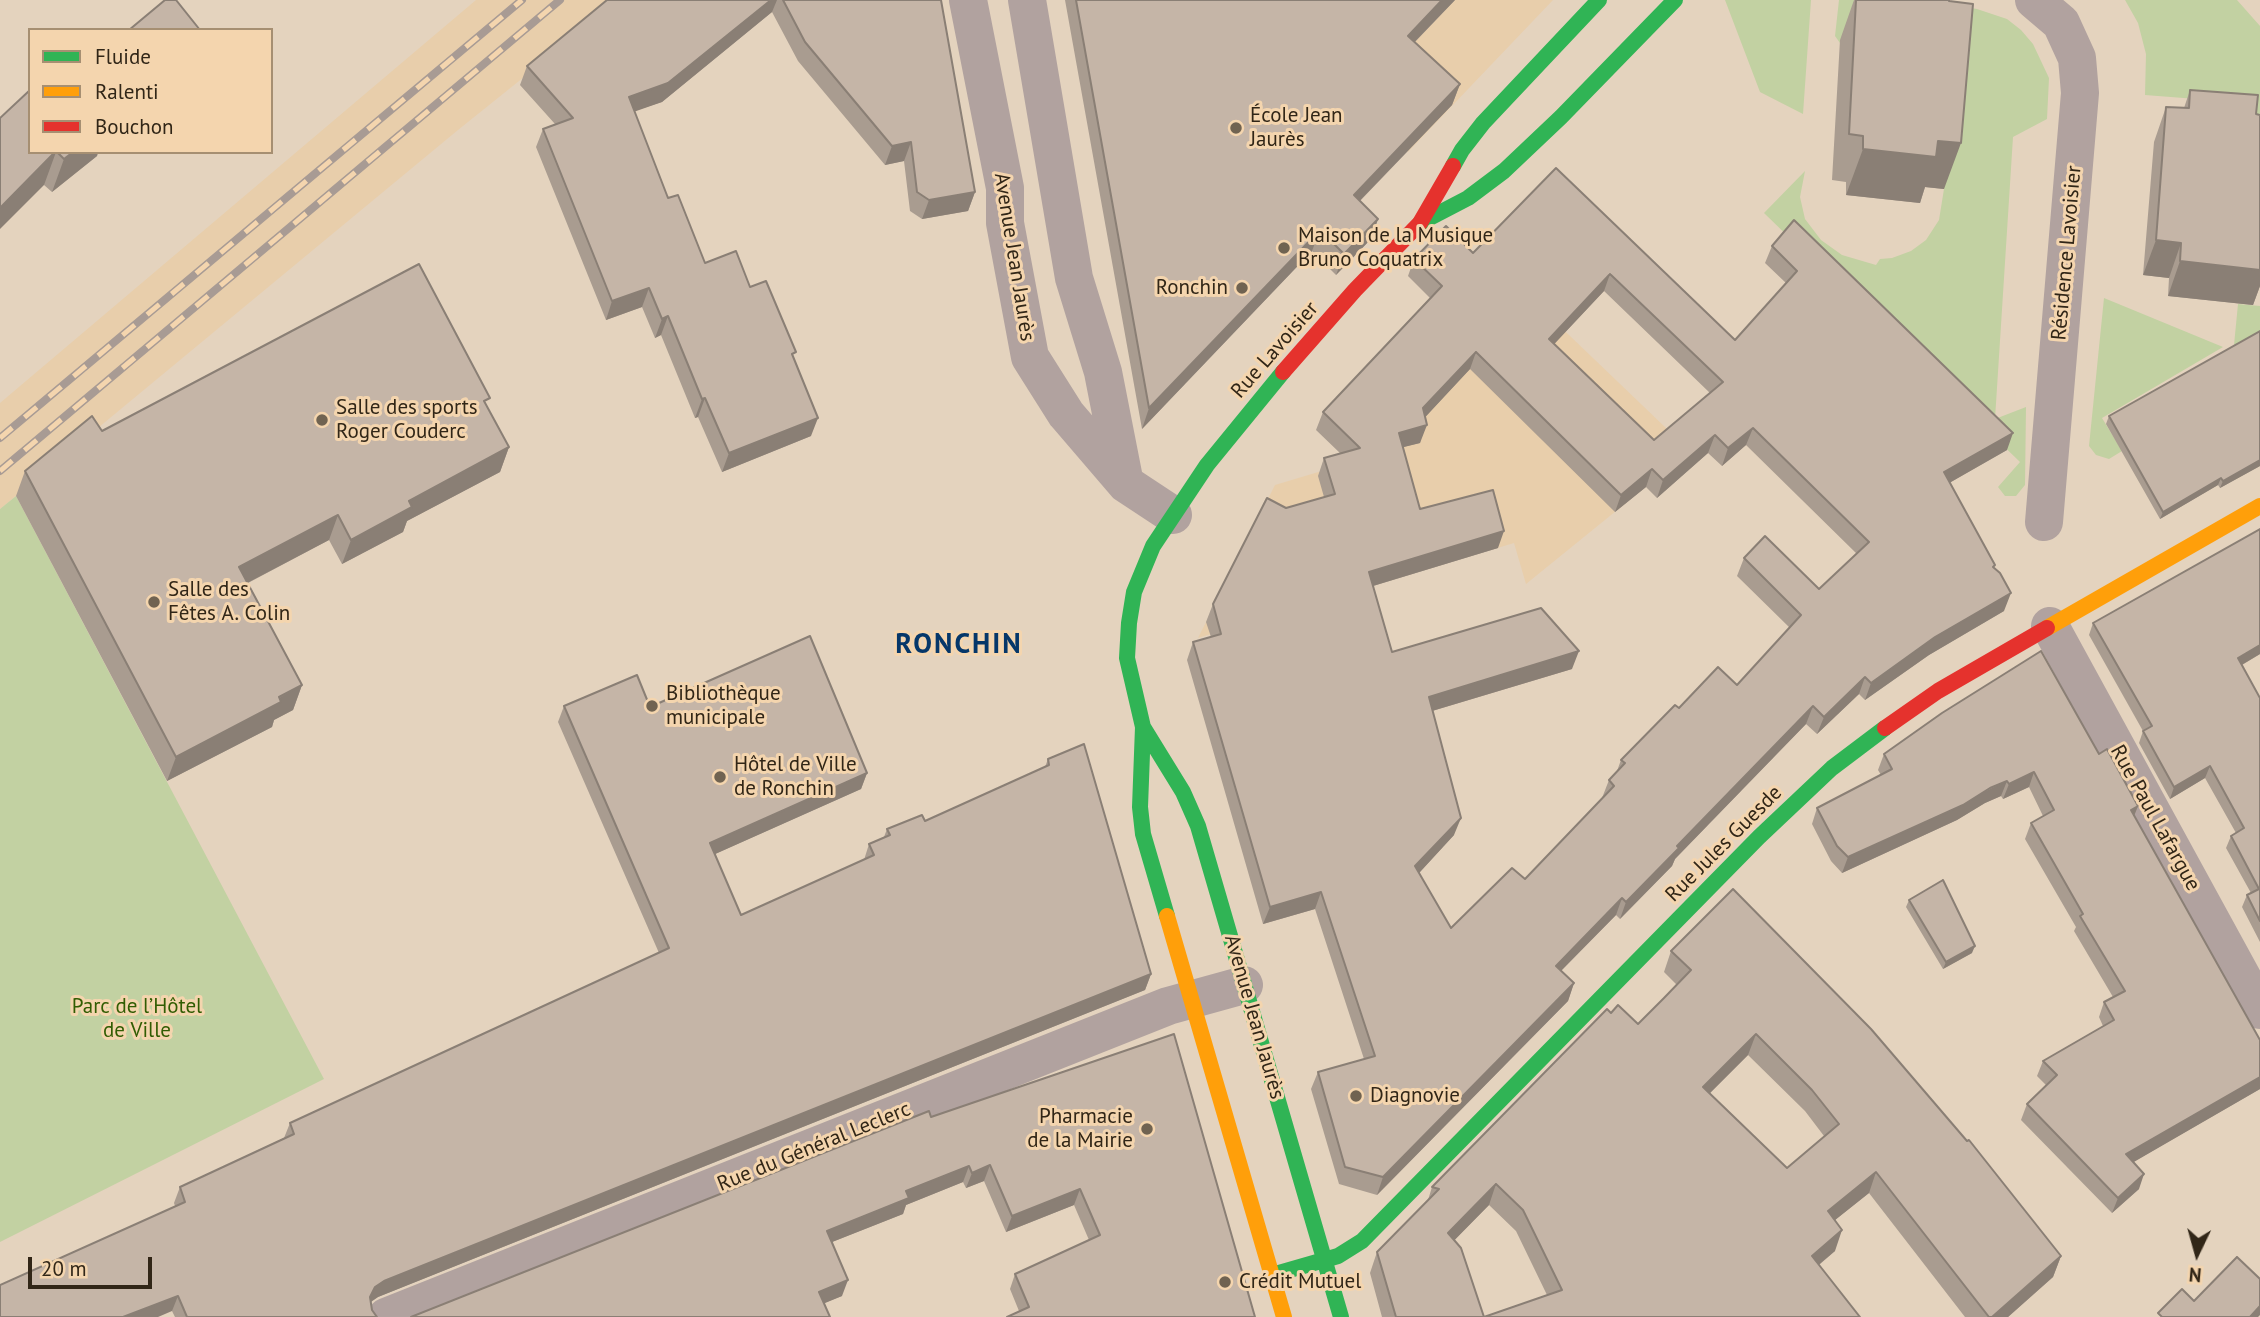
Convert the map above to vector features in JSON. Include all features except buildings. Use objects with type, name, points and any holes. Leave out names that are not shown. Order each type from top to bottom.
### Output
[{"type":"main road","name":"Rue Lavoisier","points":[[1173,515],[1261,397],[1355,290],[1420,223],[1462,150],[1476,132],[1599,0]]},
{"type":"main road","name":"Rue Lavoisier","points":[[1420,223],[1468,198],[1504,171],[1561,117],[1675,0]]},
{"type":"main road","name":"Rue Jules Guesde","points":[[1272,1275],[1339,1256],[1362,1241],[1759,837],[1832,768],[1938,691],[2260,506]]},
{"type":"main road","name":"Avenue Jean Jaurès","points":[[1173,515],[1153,546],[1139,575],[1129,623],[1127,658],[1143,727],[1140,807],[1143,834],[1284,1317]]},
{"type":"main road","name":"Avenue Jean Jaurès","points":[[1143,727],[1194,813],[1341,1317]]},
{"type":"street","name":"Avenue Jean Jaurès","points":[[968,0],[1005,188],[1005,223],[1030,356],[1066,414],[1126,484],[1173,515]]},
{"type":"street","points":[[1027,0],[1074,278],[1102,372],[1126,484]]},
{"type":"street","name":"Résidence Lavoisier","points":[[2034,0],[2060,23],[2077,58],[2080,93],[2044,522]]},
{"type":"street","name":"Rue Paul Lafargue","points":[[2050,626],[2260,1010]]},
{"type":"street","name":"Rue du Général Leclerc","points":[[386,1317],[1168,1006],[1244,985]]},
{"type":"shaded area","points":[[476,0],[620,0],[458,130],[0,509],[0,403]]},
{"type":"shaded area","points":[[1201,0],[1553,0],[1408,152],[1311,58]]},
{"type":"shaded area","points":[[1521,289],[1690,451],[1526,584],[1514,543],[1198,638],[1275,485],[1395,449]]},
{"type":"green space","points":[[1725,0],[1811,0],[1803,114],[1760,92]]},
{"type":"green space","points":[[1839,0],[1927,0],[1977,9],[2007,19],[2033,44],[2049,78],[2047,119],[2013,137],[1995,419],[2026,407],[2025,485],[2016,496],[2005,496],[1998,487],[2020,462],[1764,213],[1805,171],[1800,197],[1805,219],[1821,240],[1842,255],[1876,265],[1880,259],[1911,251],[1926,240],[1939,220],[1944,189],[1835,36]]},
{"type":"green space","points":[[2125,0],[2237,0],[2260,26],[2260,150],[2235,102],[2145,95],[2146,54],[2138,23]]},
{"type":"green space","points":[[2104,298],[2223,347],[2102,418],[2122,451],[2109,459],[2096,455],[2089,446]]},
{"type":"green space","points":[[2238,304],[2260,306],[2260,332],[2234,345]]},
{"type":"green space","name":"Parc de l’Hôtel de Ville","points":[[16,496],[324,1079],[0,1242],[0,509]]},
{"type":"railway","points":[[0,438],[522,0]]},
{"type":"railway","points":[[0,471],[560,0]]},
{"type":"traffic: fast","points":[[1453,166],[1483,123],[1599,0]]},
{"type":"traffic: fast","points":[[1420,223],[1468,198],[1504,171],[1561,117],[1675,0]]},
{"type":"traffic: fast","points":[[1167,916],[1143,834],[1140,807],[1143,727],[1127,658],[1134,592],[1153,546],[1207,465],[1283,372]]},
{"type":"traffic: fast","points":[[1143,727],[1183,792],[1198,826],[1341,1317]]},
{"type":"traffic: fast","points":[[1272,1275],[1338,1256],[1362,1241],[1759,837],[1832,768],[1885,728]]},
{"type":"traffic: slow","points":[[2047,628],[2260,506]]},
{"type":"traffic: slow","points":[[1167,916],[1284,1317]]},
{"type":"traffic: jam","points":[[1283,372],[1355,290],[1420,223],[1453,166]]},
{"type":"traffic: jam","points":[[1885,728],[1938,691],[2047,628]]},
{"type":"place","name":"École Jean Jaurès","points":[[1236,128]]},
{"type":"place","name":"Maison de la Musique Bruno Coquatrix","points":[[1284,248]]},
{"type":"place","name":"Ronchin","points":[[1242,288]]},
{"type":"place","name":"Salle des sports Roger Couderc","points":[[322,420]]},
{"type":"place","name":"Salle des Fêtes A. Colin","points":[[154,602]]},
{"type":"place","name":"Bibliothèque municipale","points":[[652,706]]},
{"type":"place","name":"Hôtel de Ville de Ronchin","points":[[720,777]]},
{"type":"place","name":"Diagnovie","points":[[1356,1096]]},
{"type":"place","name":"Pharmacie de la Mairie","points":[[1147,1129]]},
{"type":"place","name":"Crédit Mutuel","points":[[1225,1282]]},
{"type":"district","name":"RONCHIN","points":[[959,645]]}]
